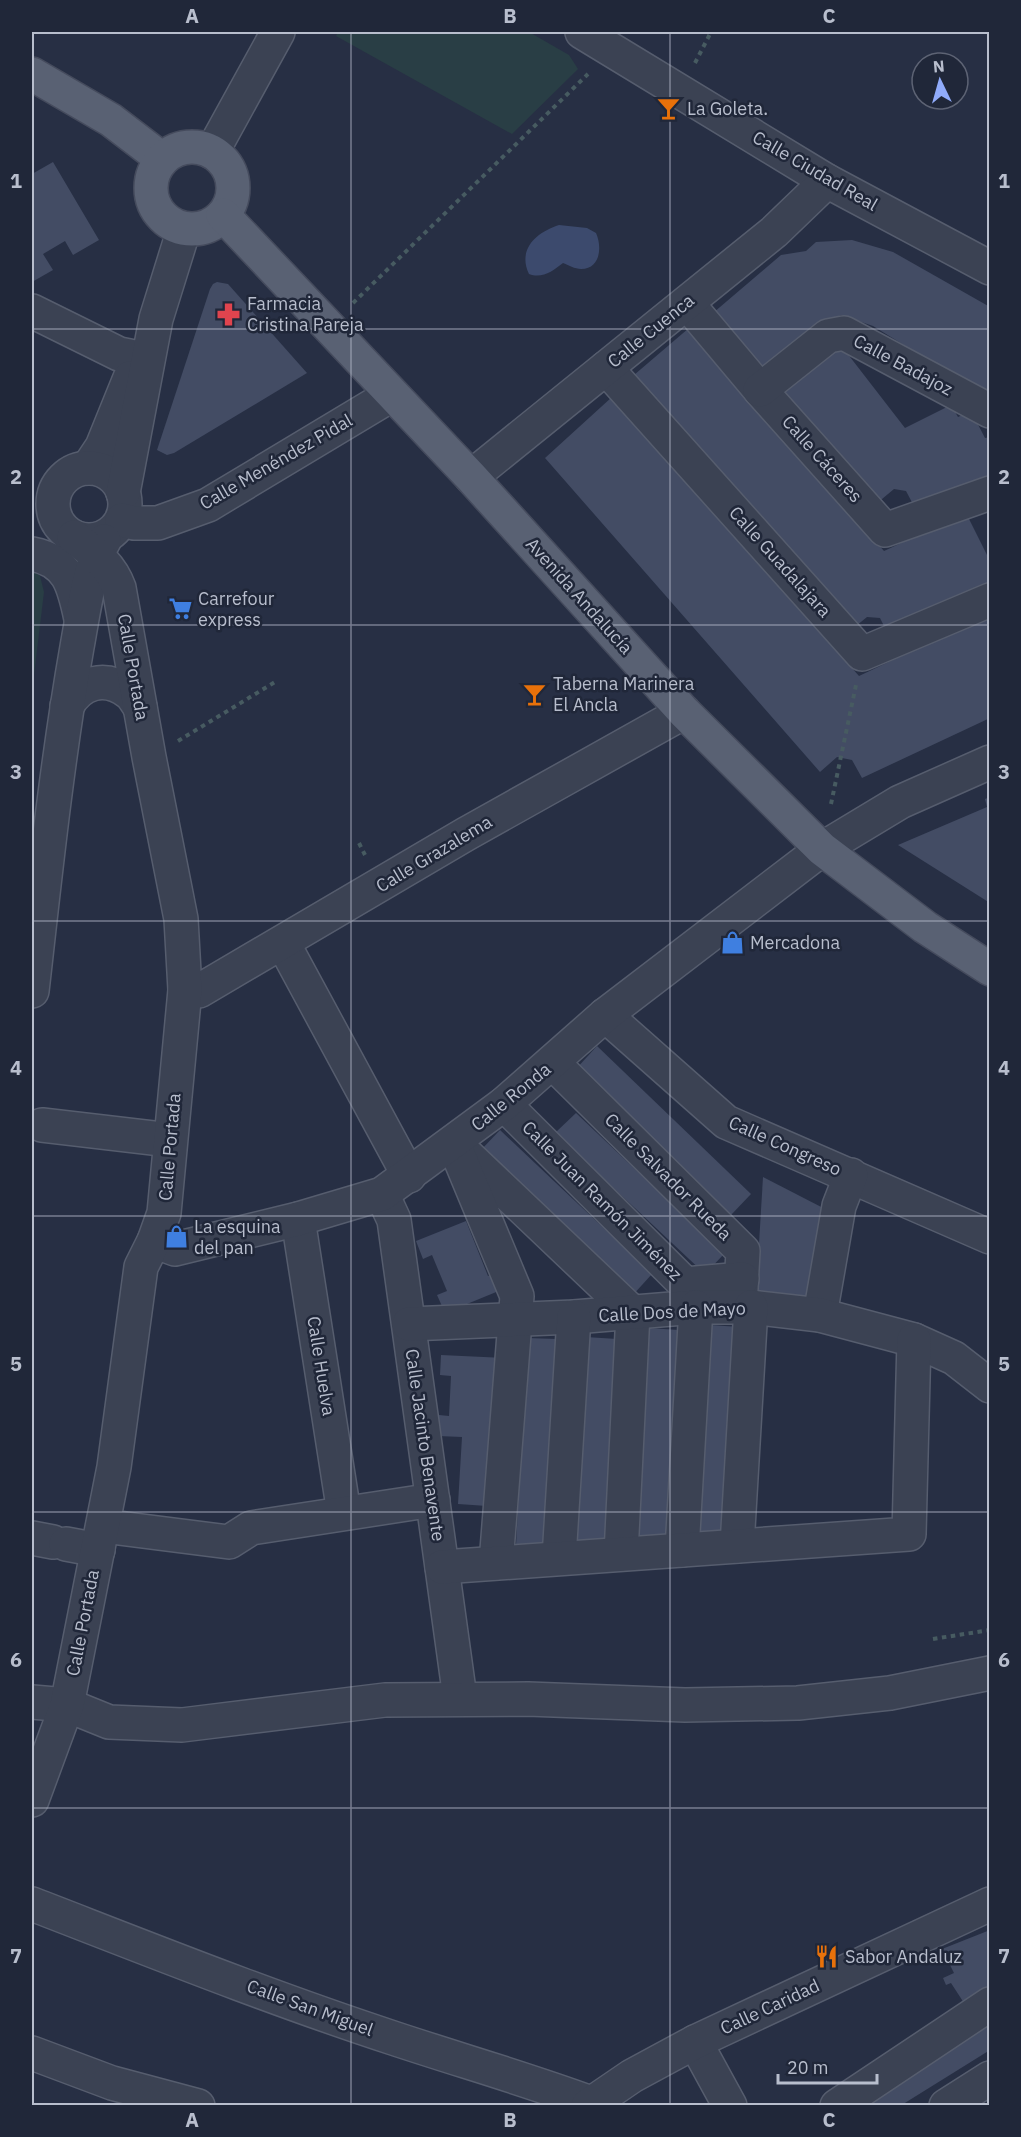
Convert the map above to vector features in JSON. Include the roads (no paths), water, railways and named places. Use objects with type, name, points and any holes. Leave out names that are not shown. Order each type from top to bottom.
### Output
[{"type":"main road","points":[[32,74],[111,120],[162,159]]},
{"type":"main road","points":[[185,147],[198,147],[212,152],[222,159],[229,170],[233,193],[230,205],[223,215],[206,227],[184,229],[172,225],[154,207],[150,195],[150,182],[154,170],[162,159],[185,147]]},
{"type":"main road","name":"Avenida Andalucía","points":[[223,215],[471,477],[684,712],[822,849],[925,927],[990,969]]},
{"type":"street","points":[[212,152],[278,32]]},
{"type":"street","name":"Calle Ciudad Real","points":[[582,32],[828,181],[990,268]]},
{"type":"street","name":"Calle Cuenca","points":[[471,477],[774,232],[828,181]]},
{"type":"street","points":[[32,991],[44,779],[66,706],[82,621],[156,319],[184,229]]},
{"type":"street","name":"Calle Cáceres","points":[[687,303],[760,390],[885,530],[990,493]]},
{"type":"street","points":[[32,311],[119,354],[139,358]]},
{"type":"street","points":[[88,468],[102,447],[156,319]]},
{"type":"street","name":"Calle Badajoz","points":[[760,390],[828,336],[844,333],[990,411]]},
{"type":"street","name":"Calle Guadalajara","points":[[606,368],[862,654],[990,600]]},
{"type":"street","name":"Calle Menéndez Pidal","points":[[105,528],[134,523],[158,523],[208,505],[391,395]]},
{"type":"street","points":[[88,468],[110,475],[118,483],[105,528],[65,532],[58,523],[42,513],[54,495],[58,484],[66,476],[76,470],[88,468]]},
{"type":"street","name":"Calle Portada","points":[[32,1800],[67,1705],[114,1467],[141,1267],[164,1213],[185,990],[181,919],[119,588],[105,528]]},
{"type":"street","points":[[32,554],[56,562],[66,573],[76,594],[82,621]]},
{"type":"street","points":[[66,706],[72,695],[83,686],[97,682],[113,684],[130,692],[140,707]]},
{"type":"street","name":"Calle Grazalema","points":[[185,990],[199,991],[466,834],[684,712]]},
{"type":"street","name":"Calle Ronda","points":[[154,1241],[175,1249],[298,1219],[382,1194],[504,1104],[605,1016],[822,849],[900,802],[990,762]]},
{"type":"street","points":[[283,943],[409,1176]]},
{"type":"street","name":"Calle Congreso","points":[[605,1016],[726,1122],[990,1237]]},
{"type":"street","name":"Calle Salvador Rueda","points":[[553,1063],[743,1251],[745,1297],[737,1546]]},
{"type":"street","name":"Calle Juan Ramón Jiménez","points":[[504,1104],[685,1284],[745,1297]]},
{"type":"street","points":[[42,1125],[170,1140]]},
{"type":"street","points":[[454,1143],[633,1313],[621,1554]]},
{"type":"street","points":[[454,1143],[517,1296],[496,1563]]},
{"type":"street","points":[[820,1315],[840,1206],[851,1175]]},
{"type":"street","name":"Calle Jacinto Benavente","points":[[382,1194],[394,1220],[460,1698]]},
{"type":"street","name":"Calle Huelva","points":[[298,1219],[344,1513]]},
{"type":"street","name":"Calle Dos de Mayo","points":[[409,1324],[633,1313],[696,1307],[745,1297],[914,1340],[954,1358],[990,1386]]},
{"type":"street","points":[[682,1550],[696,1307]]},
{"type":"street","points":[[559,1558],[574,1317]]},
{"type":"street","points":[[442,1567],[909,1534],[914,1340]]},
{"type":"street","points":[[50,1541],[100,1538],[229,1542],[251,1528],[433,1500]]},
{"type":"street","points":[[32,1702],[67,1705],[109,1722],[182,1725],[385,1700],[460,1698],[685,1706],[798,1703],[890,1693],[990,1673]]},
{"type":"street","name":"Calle San Miguel","points":[[32,1904],[193,1966],[381,2034],[533,2082],[590,2104]]},
{"type":"street","name":"Calle Caridad","points":[[590,2104],[632,2076],[695,2042],[990,1904]]},
{"type":"street","points":[[837,2106],[990,2004]]},
{"type":"street","points":[[695,2042],[730,2106]]},
{"type":"street","points":[[32,2053],[112,2084],[198,2106]]},
{"type":"street","points":[[946,2106],[990,2078]]},
{"type":"water","points":[[559,225],[587,228],[596,233],[599,250],[596,261],[588,268],[574,268],[563,263],[543,275],[529,274],[526,265],[527,249],[543,232]]},
{"type":"place","name":"La Goleta.","points":[[669,109]]},
{"type":"place","name":"Farmacia Cristina Pareja","points":[[229,314]]},
{"type":"place","name":"Carrefour express","points":[[180,609]]},
{"type":"place","name":"Taberna Marinera El Ancla","points":[[535,694]]},
{"type":"place","name":"Mercadona","points":[[732,943]]},
{"type":"place","name":"La esquina del pan","points":[[176,1237]]},
{"type":"place","name":"Sabor Andaluz","points":[[827,1957]]}]
